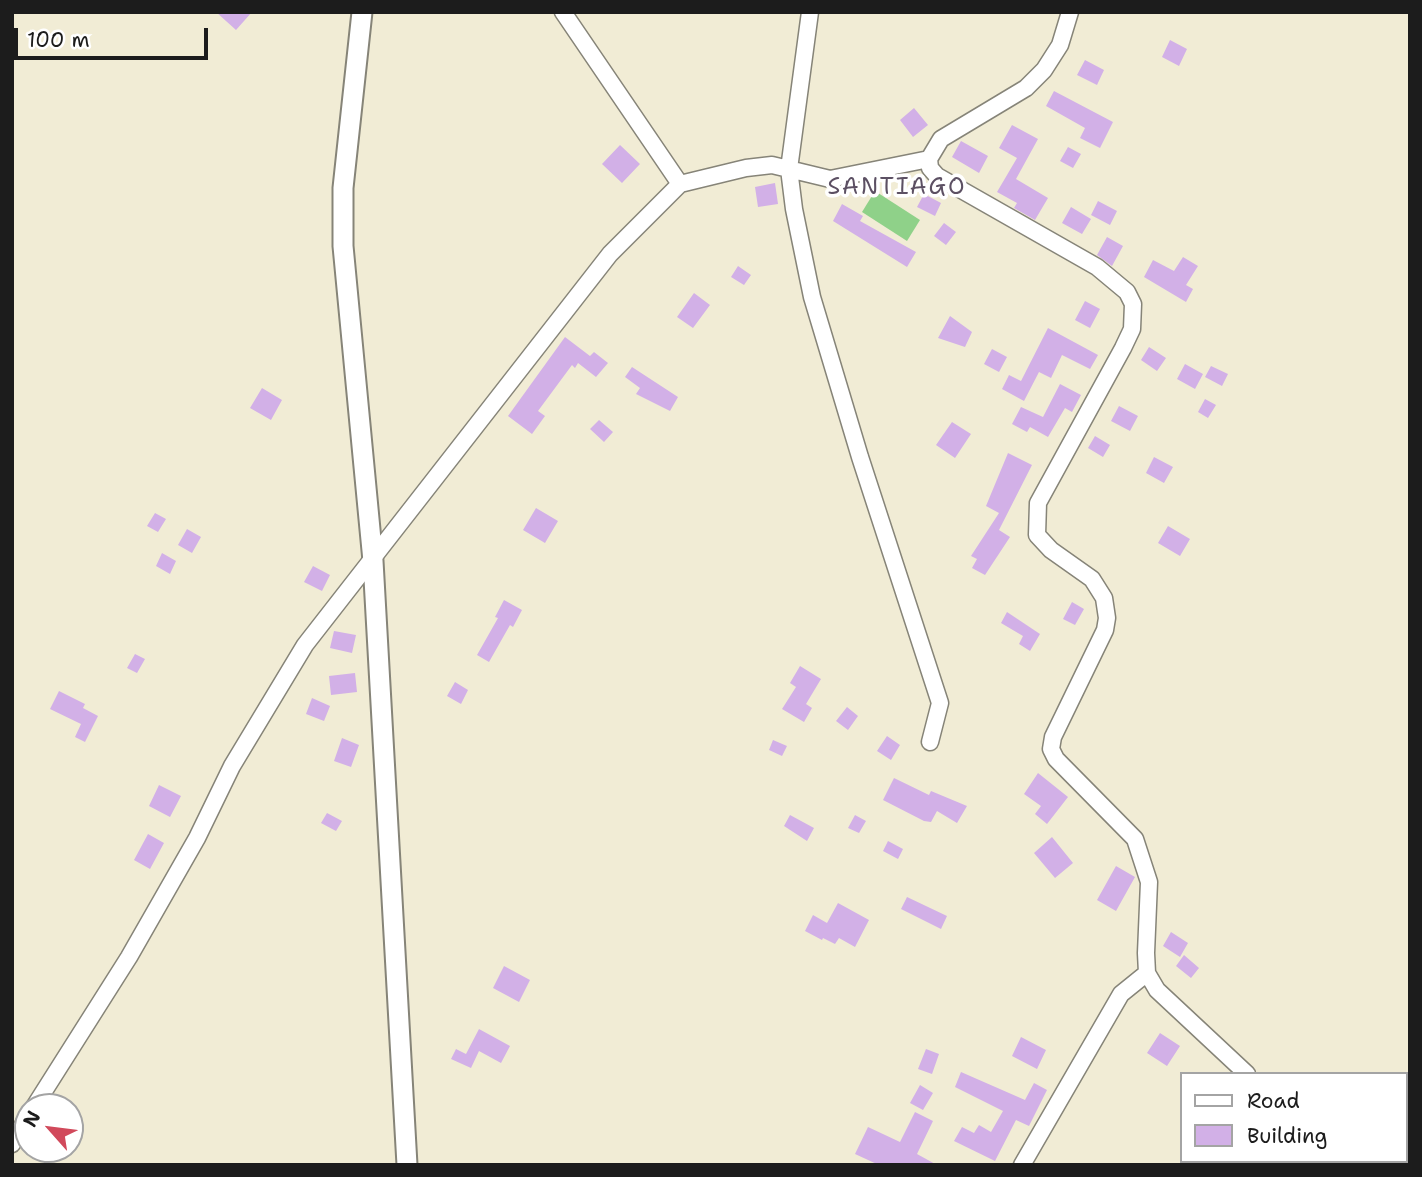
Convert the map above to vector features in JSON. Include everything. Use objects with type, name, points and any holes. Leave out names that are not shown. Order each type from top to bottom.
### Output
[{"type":"street","points":[[362,12],[343,188],[343,246],[373,561],[407,1165]]},
{"type":"street","points":[[563,12],[681,184]]},
{"type":"street","points":[[810,12],[789,169],[812,297],[860,457],[940,703],[930,742]]},
{"type":"street","points":[[43,1093],[130,957],[197,838],[232,766],[305,645],[610,254],[681,184],[746,168],[772,166],[831,179],[929,159],[941,139],[1026,88],[1044,69],[1060,45],[1070,12]]},
{"type":"street","points":[[929,159],[936,176],[1113,278],[1133,304],[1132,329],[1038,503],[1035,527],[1043,542],[1092,579],[1104,598],[1105,630],[1053,737],[1051,749],[1056,759],[1135,839],[1149,882],[1147,973],[1157,990],[1245,1072]]},
{"type":"street","points":[[1022,1165],[1121,995],[1147,973]]},
{"type":"green space","points":[[875,191],[920,220],[907,241],[862,212]]},
{"type":"building","points":[[216,12],[252,12],[236,30]]},
{"type":"building","points":[[1170,40],[1187,49],[1179,66],[1162,57]]},
{"type":"building","points":[[1085,60],[1104,70],[1097,85],[1077,75]]},
{"type":"building","points":[[1054,91],[1113,122],[1100,148],[1080,138],[1085,128],[1046,106]]},
{"type":"building","points":[[914,108],[928,125],[913,137],[900,120]]},
{"type":"building","points":[[1012,125],[1038,139],[1016,179],[1048,198],[1035,220],[1014,208],[1017,203],[997,192],[1017,158],[999,148]]},
{"type":"building","points":[[961,141],[988,156],[979,173],[952,157]]},
{"type":"building","points":[[620,145],[640,164],[622,183],[602,164]]},
{"type":"building","points":[[1068,147],[1081,154],[1073,168],[1060,161]]},
{"type":"building","points":[[775,183],[778,204],[758,207],[755,187]]},
{"type":"building","points":[[924,194],[941,203],[935,216],[917,207]]},
{"type":"building","points":[[1098,201],[1117,211],[1110,225],[1091,215]]},
{"type":"building","points":[[842,204],[863,216],[860,221],[916,252],[907,267],[833,221]]},
{"type":"building","points":[[1071,207],[1091,219],[1082,234],[1062,223]]},
{"type":"building","points":[[944,223],[956,232],[946,245],[934,236]]},
{"type":"building","points":[[1107,237],[1123,246],[1112,266],[1097,255]]},
{"type":"building","points":[[1183,257],[1198,266],[1186,285],[1193,289],[1186,302],[1144,277],[1153,260],[1174,271]]},
{"type":"building","points":[[738,266],[751,275],[744,285],[731,277]]},
{"type":"building","points":[[694,293],[710,305],[693,328],[677,317]]},
{"type":"building","points":[[1085,301],[1100,309],[1090,328],[1075,320]]},
{"type":"building","points":[[950,316],[972,332],[965,347],[938,338]]},
{"type":"building","points":[[1048,328],[1098,355],[1090,369],[1062,355],[1051,378],[1039,372],[1024,401],[1002,389],[1009,375],[1021,381]]},
{"type":"building","points":[[565,337],[590,356],[594,352],[608,363],[596,377],[578,363],[575,368],[572,365],[538,411],[545,416],[532,434],[508,416]]},
{"type":"building","points":[[1149,347],[1166,358],[1157,371],[1141,360]]},
{"type":"building","points":[[992,349],[1007,357],[999,372],[984,364]]},
{"type":"building","points":[[1185,364],[1203,374],[1195,389],[1177,379]]},
{"type":"building","points":[[1211,366],[1228,374],[1222,386],[1205,377]]},
{"type":"building","points":[[632,367],[678,397],[670,411],[636,394],[640,388],[625,377]]},
{"type":"building","points":[[1060,384],[1081,395],[1072,412],[1065,408],[1048,437],[1030,427],[1027,432],[1012,424],[1021,407],[1043,417]]},
{"type":"building","points":[[262,388],[282,400],[271,420],[250,408]]},
{"type":"building","points":[[1205,399],[1216,405],[1208,418],[1198,412]]},
{"type":"building","points":[[1119,406],[1138,416],[1130,431],[1111,421]]},
{"type":"building","points":[[599,420],[613,432],[604,442],[590,429]]},
{"type":"building","points":[[952,422],[971,434],[955,458],[936,445]]},
{"type":"building","points":[[1095,436],[1110,445],[1103,457],[1088,448]]},
{"type":"building","points":[[1008,453],[1032,465],[999,530],[1010,537],[985,575],[972,568],[977,559],[971,556],[999,513],[986,506]]},
{"type":"building","points":[[1154,457],[1173,467],[1164,483],[1146,473]]},
{"type":"building","points":[[536,508],[558,521],[545,543],[523,530]]},
{"type":"building","points":[[155,513],[166,519],[158,532],[147,526]]},
{"type":"building","points":[[1168,526],[1190,539],[1180,556],[1158,543]]},
{"type":"building","points":[[187,529],[201,537],[192,553],[178,545]]},
{"type":"building","points":[[162,553],[176,561],[170,574],[156,566]]},
{"type":"building","points":[[313,566],[330,575],[322,591],[304,582]]},
{"type":"building","points":[[504,600],[522,610],[489,662],[477,655],[498,618],[495,617]]},
{"type":"building","points":[[1072,602],[1084,609],[1075,625],[1063,619]]},
{"type":"building","points":[[1007,612],[1040,634],[1030,651],[1019,644],[1023,636],[1001,623]]},
{"type":"building","points":[[334,631],[356,635],[352,653],[330,648]]},
{"type":"building","points":[[135,654],[145,659],[137,673],[127,668]]},
{"type":"building","points":[[800,666],[821,679],[806,704],[812,708],[804,722],[782,709],[796,687],[790,683]]},
{"type":"building","points":[[355,673],[357,692],[331,695],[329,676]]},
{"type":"building","points":[[455,682],[468,690],[461,704],[447,696]]},
{"type":"building","points":[[59,691],[85,704],[83,708],[98,716],[85,742],[75,737],[81,724],[50,709]]},
{"type":"building","points":[[312,698],[330,706],[324,721],[306,714]]},
{"type":"building","points":[[847,707],[858,716],[848,730],[836,721]]},
{"type":"building","points":[[887,736],[900,745],[891,760],[877,751]]},
{"type":"building","points":[[342,738],[359,745],[351,767],[334,761]]},
{"type":"building","points":[[773,740],[787,746],[782,756],[769,750]]},
{"type":"building","points":[[1038,773],[1068,797],[1047,824],[1035,814],[1041,806],[1024,794]]},
{"type":"building","points":[[894,778],[929,795],[931,791],[967,806],[957,823],[937,811],[931,822],[924,821],[883,800]]},
{"type":"building","points":[[159,785],[181,796],[170,817],[149,806]]},
{"type":"building","points":[[327,813],[342,821],[336,831],[321,823]]},
{"type":"building","points":[[790,815],[814,828],[807,841],[784,826]]},
{"type":"building","points":[[855,815],[866,821],[859,833],[848,828]]},
{"type":"building","points":[[148,834],[164,843],[150,869],[134,860]]},
{"type":"building","points":[[1052,837],[1073,863],[1055,878],[1034,853]]},
{"type":"building","points":[[888,841],[903,849],[898,859],[883,851]]},
{"type":"building","points":[[1116,866],[1135,877],[1116,911],[1097,900]]},
{"type":"building","points":[[907,897],[947,916],[941,929],[901,909]]},
{"type":"building","points":[[838,903],[869,920],[855,947],[839,938],[835,944],[805,931],[813,915],[827,923]]},
{"type":"building","points":[[1171,932],[1188,943],[1180,957],[1163,946]]},
{"type":"building","points":[[1184,955],[1199,968],[1191,978],[1176,966]]},
{"type":"building","points":[[504,966],[530,980],[519,1002],[493,988]]},
{"type":"building","points":[[479,1029],[510,1046],[501,1063],[479,1051],[471,1068],[451,1059],[456,1049],[466,1054]]},
{"type":"building","points":[[1160,1033],[1180,1046],[1167,1066],[1147,1053]]},
{"type":"building","points":[[1021,1037],[1046,1050],[1037,1069],[1012,1056]]},
{"type":"building","points":[[926,1049],[939,1054],[932,1074],[918,1069]]},
{"type":"building","points":[[961,1072],[1025,1100],[1034,1083],[1047,1090],[1029,1126],[1016,1120],[995,1161],[954,1141],[962,1127],[974,1133],[979,1125],[991,1132],[1003,1111],[955,1087]]},
{"type":"building","points":[[920,1085],[933,1093],[923,1110],[910,1103]]},
{"type":"building","points":[[915,1112],[933,1121],[917,1154],[937,1165],[879,1165],[855,1154],[868,1127],[900,1142]]},
{"type":"district","name":"SANTIAGO","points":[[897,188]]}]
